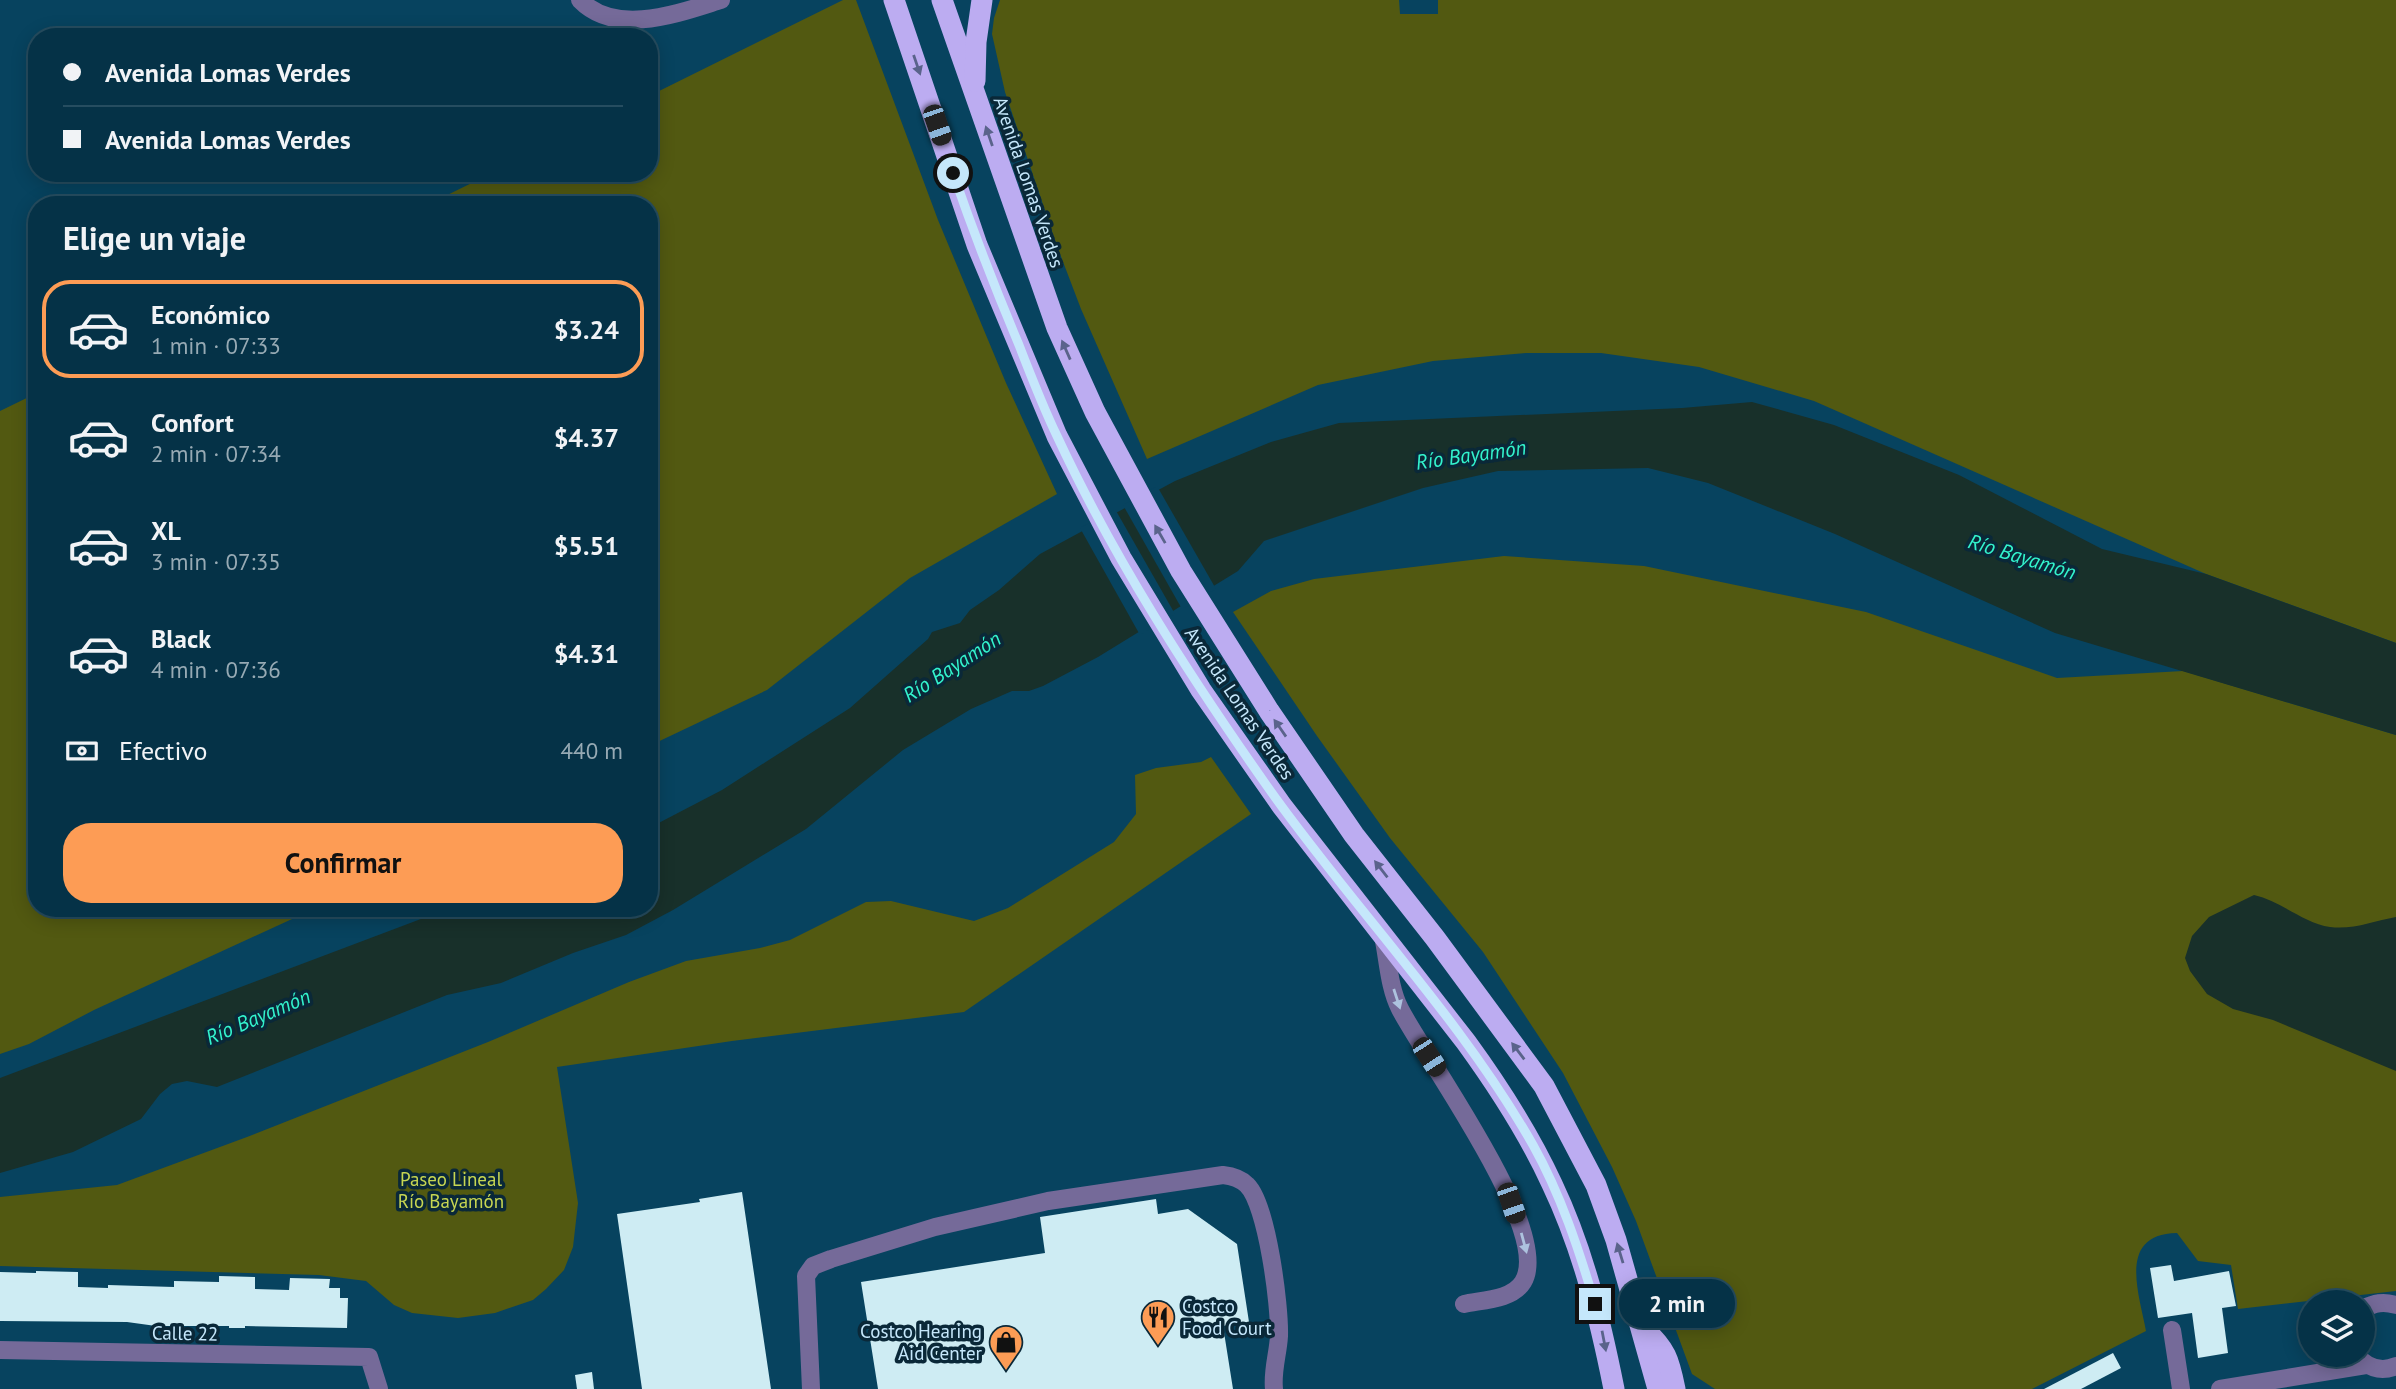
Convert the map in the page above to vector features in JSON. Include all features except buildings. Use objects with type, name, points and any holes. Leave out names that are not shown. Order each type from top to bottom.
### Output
[{"type":"highway","name":"Avenida Lomas Verdes","points":[[894,0],[977,245],[1056,436],[1121,558],[1194,679],[1282,806],[1489,1073],[1533,1146],[1553,1185],[1584,1268],[1601,1323],[1614,1389]]},
{"type":"highway","name":"Avenida Lomas Verdes","points":[[942,0],[1056,328],[1095,412],[1181,571],[1269,711],[1354,835],[1435,938],[1544,1086],[1596,1185],[1616,1240],[1658,1389]]},
{"type":"highway","points":[[974,93],[976,42],[982,0]]},
{"type":"highway","points":[[1642,1327],[1661,1345],[1670,1364],[1675,1389]]},
{"type":"street","points":[[580,0],[594,10],[629,20],[650,19],[721,0]]},
{"type":"street","points":[[1382,933],[1400,1009],[1473,1127],[1511,1203],[1525,1243],[1528,1267],[1519,1287],[1506,1295],[1464,1304]]},
{"type":"street","points":[[811,1389],[806,1276],[813,1266],[856,1250],[935,1227],[1037,1204],[1223,1175],[1235,1177],[1247,1184],[1257,1199],[1263,1216],[1278,1310],[1279,1334],[1273,1389]]},
{"type":"street","points":[[2375,1303],[2396,1305]]},
{"type":"street","points":[[2172,1330],[2181,1389]]},
{"type":"street","name":"Calle 22","points":[[0,1350],[369,1357],[379,1389]]},
{"type":"street","points":[[2220,1389],[2327,1367]]},
{"type":"street","points":[[2374,1367],[2395,1372]]},
{"type":"green space","points":[[843,0],[856,0],[938,220],[1006,383],[1057,494],[910,578],[767,690],[658,742],[658,196],[445,196],[474,182],[658,182],[658,92]]},
{"type":"green space","points":[[1000,0],[1399,0],[1400,14],[1438,14],[1438,0],[2396,0],[2396,643],[2206,574],[1814,401],[1699,367],[1601,353],[1526,353],[1433,361],[1318,385],[1147,459],[1081,309],[1005,92],[992,34]]},
{"type":"green space","points":[[28,397],[28,917],[296,917],[94,1010],[29,1044],[0,1054],[0,411]]},
{"type":"green space","points":[[1504,556],[1644,566],[1866,612],[2057,678],[2183,671],[2396,735],[2396,1291],[2375,1293],[2375,1290],[2298,1290],[2298,1302],[2238,1309],[2231,1265],[2198,1261],[2177,1233],[2158,1236],[2146,1243],[2139,1254],[2137,1284],[2146,1331],[2032,1389],[1715,1389],[1692,1374],[1636,1221],[1612,1167],[1563,1073],[1483,952],[1390,838],[1233,612],[1271,591],[1314,579]]},
{"type":"green space","name":"Paseo Lineal Río Bayamón","points":[[1211,757],[1251,814],[964,1012],[732,1041],[557,1067],[578,1203],[573,1247],[564,1270],[533,1300],[495,1313],[458,1318],[412,1313],[394,1305],[366,1281],[319,1275],[0,1266],[0,1197],[117,1185],[488,1042],[629,982],[686,961],[790,940],[866,902],[891,901],[974,921],[1008,908],[1114,842],[1136,814],[1135,775],[1156,768],[1201,762]]},
{"type":"water","name":"Río Bayamón","points":[[1752,402],[1834,425],[1959,475],[2102,549],[2206,574],[2396,643],[2396,735],[2055,633],[1835,534],[1708,483],[1648,468],[1498,471],[1423,488],[1264,541],[1238,571],[1098,657],[1043,686],[1029,691],[1012,691],[971,709],[903,750],[806,829],[673,910],[626,935],[573,953],[501,983],[447,995],[217,1087],[187,1081],[172,1084],[160,1094],[141,1119],[73,1152],[0,1173],[0,1078],[426,917],[658,917],[658,823],[722,790],[850,708],[928,639],[932,632],[960,623],[970,610],[999,590],[1040,554],[1175,481],[1271,442],[1339,423],[1682,408]]},
{"type":"water","points":[[2254,895],[2330,927],[2355,926],[2396,917],[2396,1071],[2273,1020],[2233,1009],[2207,994],[2190,971],[2185,958],[2192,936],[2209,917]]},
{"type":"pier","points":[[1157,486],[1216,589],[1182,609],[1123,505]]},
{"type":"pier","points":[[1115,509],[1175,614],[1140,635],[1080,528]]},
{"type":"place","name":"Costco Food Court","points":[[1158,1347]]},
{"type":"place","name":"Costco Hearing Aid Center","points":[[1006,1372]]},
{"type":"route","points":[[953,173],[977,245],[1056,436],[1121,558],[1201,690],[1282,806],[1489,1073],[1553,1185],[1570,1226],[1595,1304]]}]
